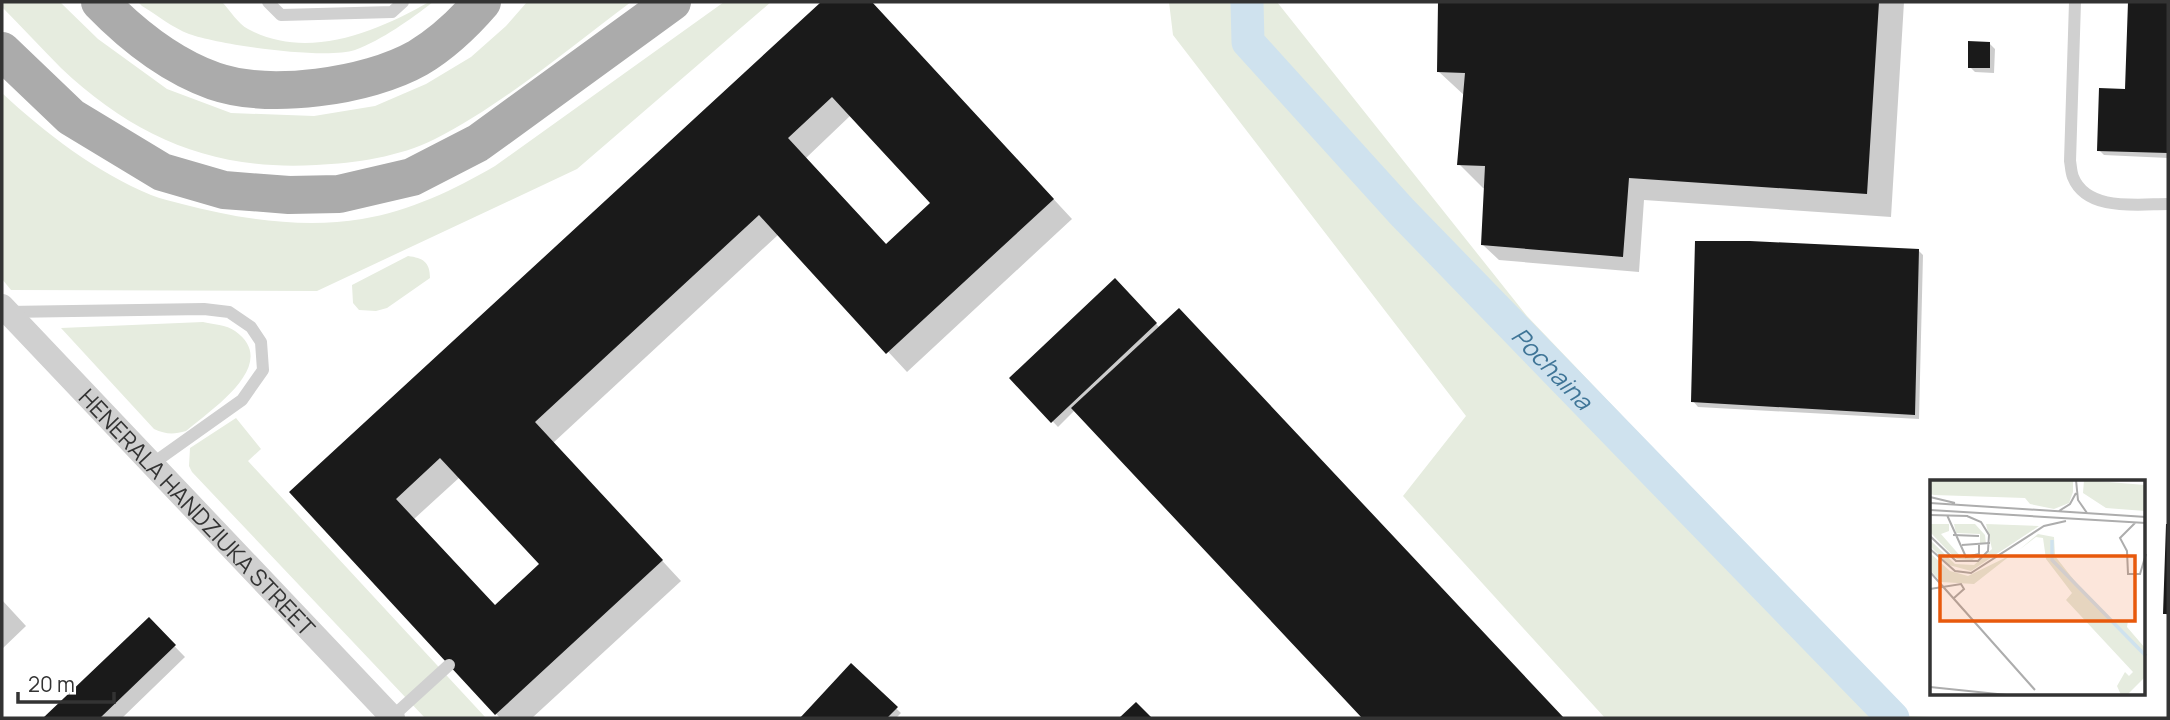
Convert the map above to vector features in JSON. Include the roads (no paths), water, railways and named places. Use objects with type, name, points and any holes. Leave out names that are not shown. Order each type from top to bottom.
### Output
[{"type":"main road","points":[[112,15],[170,60],[215,81],[259,89],[315,88],[367,78],[417,58],[460,27],[482,2]]},
{"type":"main road","points":[[2,51],[71,117],[162,172],[224,190],[289,195],[339,194],[412,177],[478,144],[672,2]]},
{"type":"street","name":"HENERALA HANDZIUKA STREET","points":[[4,311],[393,718]]},
{"type":"lane","points":[[268,2],[281,15],[392,12],[403,2]]},
{"type":"lane","points":[[2075,8],[2070,160],[2074,179],[2090,197],[2107,204],[2168,204]]},
{"type":"lane","points":[[4,311],[204,309],[229,312],[251,327],[261,342],[263,370],[242,400],[152,464]]},
{"type":"lane","points":[[393,718],[449,666]]},
{"type":"waterway","name":"Pochaina","points":[[1247,2],[1248,42],[1402,212],[1893,718]]}]
